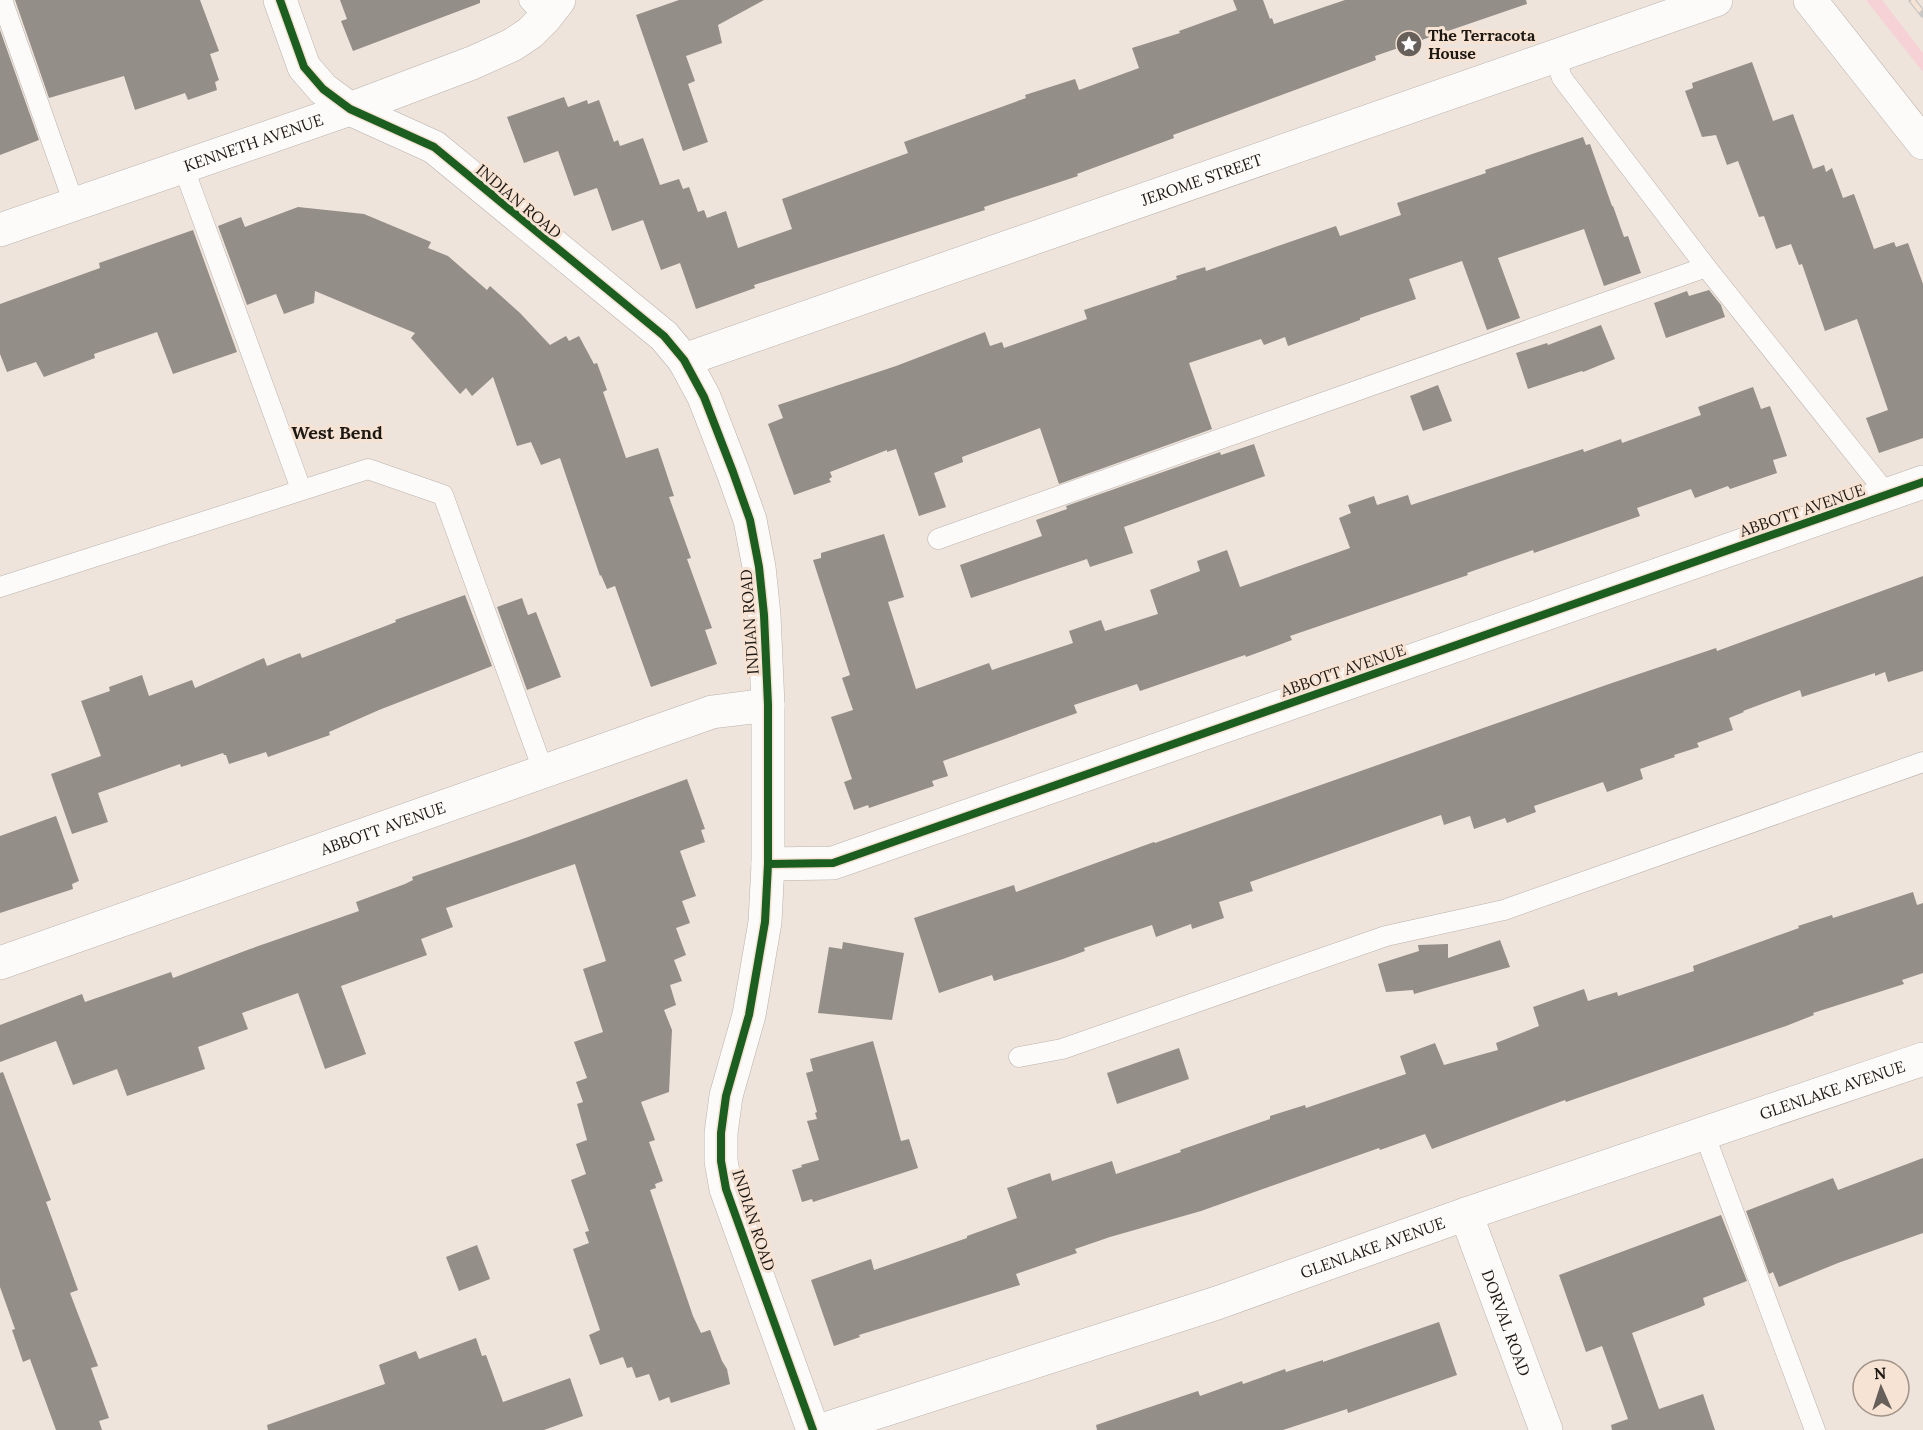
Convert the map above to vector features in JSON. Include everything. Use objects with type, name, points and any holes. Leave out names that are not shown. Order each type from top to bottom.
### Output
[{"type":"street","name":"INDIAN ROAD","points":[[280,0],[304,67],[323,89],[350,108],[434,147],[664,336],[684,360],[704,397],[734,472],[750,520],[759,567],[764,615],[768,705],[768,864],[765,922],[749,1016],[726,1096],[721,1133],[721,1161],[726,1189],[813,1430]]},
{"type":"street","name":"JEROME STREET","points":[[684,360],[1716,0]]},
{"type":"street","points":[[1810,0],[1923,143]]},
{"type":"street","name":"KENNETH AVENUE","points":[[0,230],[472,63],[512,45],[530,33],[544,6]]},
{"type":"street","name":"ABBOTT AVENUE","points":[[768,864],[833,863],[1923,483]]},
{"type":"street","name":"ABBOTT AVENUE","points":[[0,963],[712,712],[768,705]]},
{"type":"street","name":"GLENLAKE AVENUE","points":[[822,1430],[1217,1304],[1466,1214],[1923,1059]]},
{"type":"street","name":"DORVAL ROAD","points":[[1466,1214],[1545,1430]]},
{"type":"lane","points":[[2,0],[74,204]]},
{"type":"lane","points":[[1555,57],[1562,78],[1706,267],[1887,494]]},
{"type":"lane","points":[[183,166],[301,489]]},
{"type":"lane","points":[[938,539],[1706,267]]},
{"type":"lane","points":[[0,587],[368,469],[443,495],[543,770]]},
{"type":"lane","points":[[1019,1058],[1062,1049],[1386,936],[1504,909],[1923,762]]},
{"type":"lane","points":[[1704,1132],[1815,1430]]},
{"type":"shaded area","points":[[1866,0],[1882,0],[1923,53],[1923,72]]},
{"type":"building","points":[[15,0],[200,0],[219,51],[210,54],[219,80],[215,82],[217,90],[188,100],[185,93],[135,110],[124,76],[49,98]]},
{"type":"building","points":[[340,0],[480,0],[480,3],[353,51],[341,21],[347,19]]},
{"type":"building","points":[[679,0],[764,0],[718,25],[722,43],[686,56],[695,81],[688,84],[708,142],[683,151],[636,15]]},
{"type":"building","points":[[1233,0],[1263,0],[1274,24],[1345,0],[1526,0],[1527,4],[1375,56],[1376,60],[1173,135],[1174,138],[1077,174],[1078,176],[984,207],[985,210],[754,285],[755,288],[696,309],[680,263],[661,270],[643,220],[612,231],[597,188],[574,196],[558,151],[524,163],[507,117],[564,97],[568,107],[587,100],[588,104],[599,100],[614,142],[618,140],[620,146],[643,138],[660,185],[679,179],[683,189],[689,187],[698,212],[704,210],[707,218],[726,211],[738,248],[792,229],[782,199],[908,153],[904,142],[1026,98],[1025,95],[1075,79],[1079,90],[1139,68],[1132,48],[1180,33],[1179,31],[1237,10]]},
{"type":"building","points":[[0,30],[39,140],[0,155]]},
{"type":"building","points":[[1752,62],[1773,121],[1793,114],[1813,169],[1824,165],[1826,172],[1832,168],[1843,198],[1854,194],[1874,249],[1894,242],[1896,247],[1908,243],[1923,284],[1923,438],[1879,453],[1866,418],[1888,410],[1857,319],[1825,331],[1802,264],[1799,265],[1791,244],[1776,249],[1764,216],[1759,217],[1738,161],[1727,165],[1716,135],[1702,137],[1685,91],[1693,88],[1692,83]]},
{"type":"building","points":[[1583,137],[1586,145],[1590,144],[1624,237],[1628,236],[1641,273],[1604,286],[1584,229],[1498,258],[1520,318],[1487,330],[1462,261],[1409,279],[1416,299],[1288,346],[1285,337],[1264,345],[1261,339],[1189,363],[1212,429],[1059,484],[1040,428],[962,457],[963,462],[934,473],[946,507],[919,516],[896,449],[887,452],[887,450],[830,472],[831,482],[794,495],[768,424],[783,418],[778,405],[896,366],[985,332],[990,346],[1002,342],[1004,348],[1087,319],[1084,310],[1177,279],[1176,276],[1205,267],[1206,271],[1336,226],[1340,236],[1401,215],[1397,203]]},
{"type":"building","points":[[298,207],[364,214],[431,242],[428,248],[448,256],[487,290],[490,286],[550,345],[566,336],[569,341],[579,336],[594,364],[597,363],[607,390],[603,392],[626,458],[658,448],[674,496],[669,497],[691,558],[687,559],[712,628],[705,630],[717,664],[651,687],[615,586],[607,589],[600,576],[560,458],[541,465],[531,442],[517,446],[493,377],[472,396],[466,388],[460,394],[411,338],[415,333],[315,291],[314,303],[284,314],[276,294],[247,305],[218,226],[241,217],[245,227]]},
{"type":"building","points":[[193,230],[237,352],[173,374],[157,332],[94,354],[95,358],[44,377],[36,362],[7,372],[0,354],[0,304],[100,268],[99,263]]},
{"type":"building","points":[[1709,290],[1721,305],[1725,317],[1666,338],[1654,303],[1687,291],[1689,296]]},
{"type":"building","points":[[1601,325],[1615,359],[1583,372],[1528,389],[1516,353],[1547,343],[1548,345]]},
{"type":"building","points":[[1438,385],[1452,421],[1423,431],[1410,396]]},
{"type":"building","points":[[1753,387],[1761,409],[1770,406],[1787,456],[1773,460],[1777,473],[1730,489],[1728,486],[1695,498],[1691,489],[1637,508],[1640,516],[1534,553],[1533,550],[1467,573],[1468,575],[1290,636],[1292,640],[1246,657],[1245,655],[1140,691],[1137,684],[1074,705],[1077,713],[943,761],[948,776],[932,781],[934,786],[869,808],[868,805],[854,810],[844,782],[852,779],[831,717],[853,710],[842,678],[850,675],[813,560],[821,558],[821,553],[884,534],[904,597],[888,602],[916,689],[989,663],[992,670],[1073,643],[1069,631],[1101,620],[1105,631],[1158,614],[1150,590],[1200,571],[1197,561],[1227,550],[1240,587],[1350,548],[1339,518],[1351,513],[1348,505],[1374,496],[1377,505],[1408,495],[1411,505],[1583,449],[1584,452],[1621,439],[1622,443],[1701,415],[1698,407]]},
{"type":"building","points":[[1254,444],[1265,476],[1124,527],[1133,553],[1090,567],[1087,559],[971,598],[960,565],[1042,536],[1036,520],[1067,509],[1066,506],[1220,452],[1221,455]]},
{"type":"building","points":[[1923,576],[1923,671],[1888,682],[1885,672],[1875,676],[1875,673],[1802,697],[1800,690],[1729,718],[1733,730],[1697,743],[1699,747],[1640,769],[1643,779],[1607,792],[1603,782],[1534,806],[1536,812],[1507,823],[1505,818],[1474,829],[1470,816],[1444,825],[1441,815],[1250,882],[1253,891],[1219,902],[1224,918],[1192,929],[1191,924],[1156,937],[1152,925],[1084,948],[1085,951],[1063,959],[994,981],[992,975],[939,993],[914,918],[1014,885],[1016,892],[1609,684],[1716,648],[1717,651]]},
{"type":"building","points":[[465,595],[492,666],[379,710],[329,732],[330,735],[268,757],[266,752],[229,764],[223,753],[181,767],[180,764],[98,793],[108,822],[72,834],[51,774],[101,756],[81,701],[110,691],[109,687],[142,675],[149,696],[192,680],[195,688],[264,658],[267,666],[300,653],[302,658],[396,622],[395,620]]},
{"type":"building","points":[[522,598],[528,615],[536,612],[561,677],[527,690],[497,607]]},
{"type":"building","points":[[687,779],[705,829],[701,830],[705,842],[680,851],[696,896],[682,901],[690,923],[676,928],[686,955],[674,960],[682,981],[670,985],[676,1005],[664,1010],[672,1030],[669,1092],[641,1102],[655,1140],[649,1142],[663,1181],[655,1184],[656,1188],[650,1190],[693,1316],[701,1333],[710,1330],[727,1369],[730,1384],[671,1403],[669,1397],[659,1401],[649,1374],[636,1378],[632,1367],[627,1368],[623,1357],[600,1365],[589,1335],[600,1330],[573,1249],[589,1243],[585,1232],[589,1231],[571,1180],[586,1174],[576,1144],[587,1140],[577,1104],[583,1102],[576,1082],[587,1078],[574,1042],[603,1032],[583,969],[606,961],[575,864],[446,908],[453,927],[421,939],[427,955],[341,986],[366,1054],[325,1069],[298,993],[242,1013],[248,1029],[198,1047],[205,1069],[127,1096],[117,1069],[73,1085],[56,1041],[0,1062],[0,1025],[82,994],[85,1002],[171,972],[173,978],[359,911],[356,902],[405,884],[413,880],[412,877]]},
{"type":"building","points":[[56,816],[79,881],[72,884],[73,889],[0,913],[0,836]]},
{"type":"building","points":[[1913,892],[1917,905],[1923,903],[1923,973],[1902,980],[1904,984],[1813,1013],[1814,1015],[1786,1026],[1566,1102],[1565,1100],[1432,1149],[1425,1134],[1201,1211],[1110,1237],[1075,1249],[1077,1253],[1016,1274],[1020,1285],[859,1335],[860,1337],[834,1346],[811,1280],[871,1259],[874,1270],[1017,1218],[1007,1188],[1050,1173],[1052,1181],[1112,1161],[1116,1174],[1181,1152],[1180,1150],[1270,1119],[1270,1116],[1305,1105],[1306,1108],[1406,1074],[1400,1056],[1435,1043],[1444,1065],[1498,1050],[1496,1043],[1539,1026],[1533,1007],[1584,989],[1588,1001],[1617,992],[1618,996],[1694,971],[1693,966],[1799,928],[1798,926],[1832,915],[1833,918]]},
{"type":"building","points":[[1500,940],[1510,967],[1414,994],[1413,990],[1386,992],[1378,964],[1419,951],[1418,945],[1448,944],[1448,958]]},
{"type":"building","points":[[843,942],[904,953],[892,1020],[818,1013],[829,947],[842,949]]},
{"type":"building","points":[[873,1041],[901,1141],[909,1139],[918,1168],[813,1202],[812,1199],[802,1202],[792,1170],[819,1160],[807,1121],[817,1119],[806,1073],[813,1071],[810,1059]]},
{"type":"building","points":[[1179,1048],[1189,1079],[1117,1104],[1107,1073]]},
{"type":"building","points":[[3,1072],[51,1200],[46,1202],[78,1290],[70,1293],[98,1366],[91,1368],[109,1418],[99,1421],[102,1430],[56,1430],[30,1359],[23,1362],[12,1330],[15,1329],[0,1287],[0,1073]]},
{"type":"building","points":[[1923,1158],[1923,1233],[1779,1287],[1773,1272],[1769,1274],[1746,1211],[1833,1178],[1838,1190]]},
{"type":"building","points":[[1721,1215],[1747,1281],[1703,1298],[1705,1305],[1699,1308],[1632,1333],[1659,1409],[1703,1394],[1715,1430],[1612,1430],[1611,1425],[1628,1419],[1602,1346],[1586,1352],[1559,1275]]},
{"type":"building","points":[[477,1245],[490,1279],[459,1291],[446,1257]]},
{"type":"building","points":[[1439,1322],[1457,1375],[1348,1413],[1347,1409],[1283,1430],[1097,1430],[1096,1425],[1198,1391],[1200,1396],[1285,1369],[1286,1372],[1323,1360],[1323,1362]]},
{"type":"building","points":[[476,1338],[482,1356],[486,1355],[503,1402],[570,1378],[583,1416],[544,1430],[268,1430],[267,1425],[385,1384],[379,1365],[381,1364],[416,1351],[419,1359]]},
{"type":"railway","points":[[1912,0],[1923,14]]},
{"type":"cycle path","points":[[280,0],[304,67],[323,89],[350,109],[434,147],[664,336],[684,360],[704,397],[733,472],[750,520],[759,567],[764,615],[768,705],[768,864],[765,922],[749,1015],[726,1096],[721,1133],[721,1161],[726,1189],[813,1430]]},
{"type":"cycle path","points":[[768,864],[833,863],[1923,482]]},
{"type":"place","name":"The Terracota House","points":[[1409,44]]},
{"type":"district","name":"West Bend","points":[[337,433]]}]
